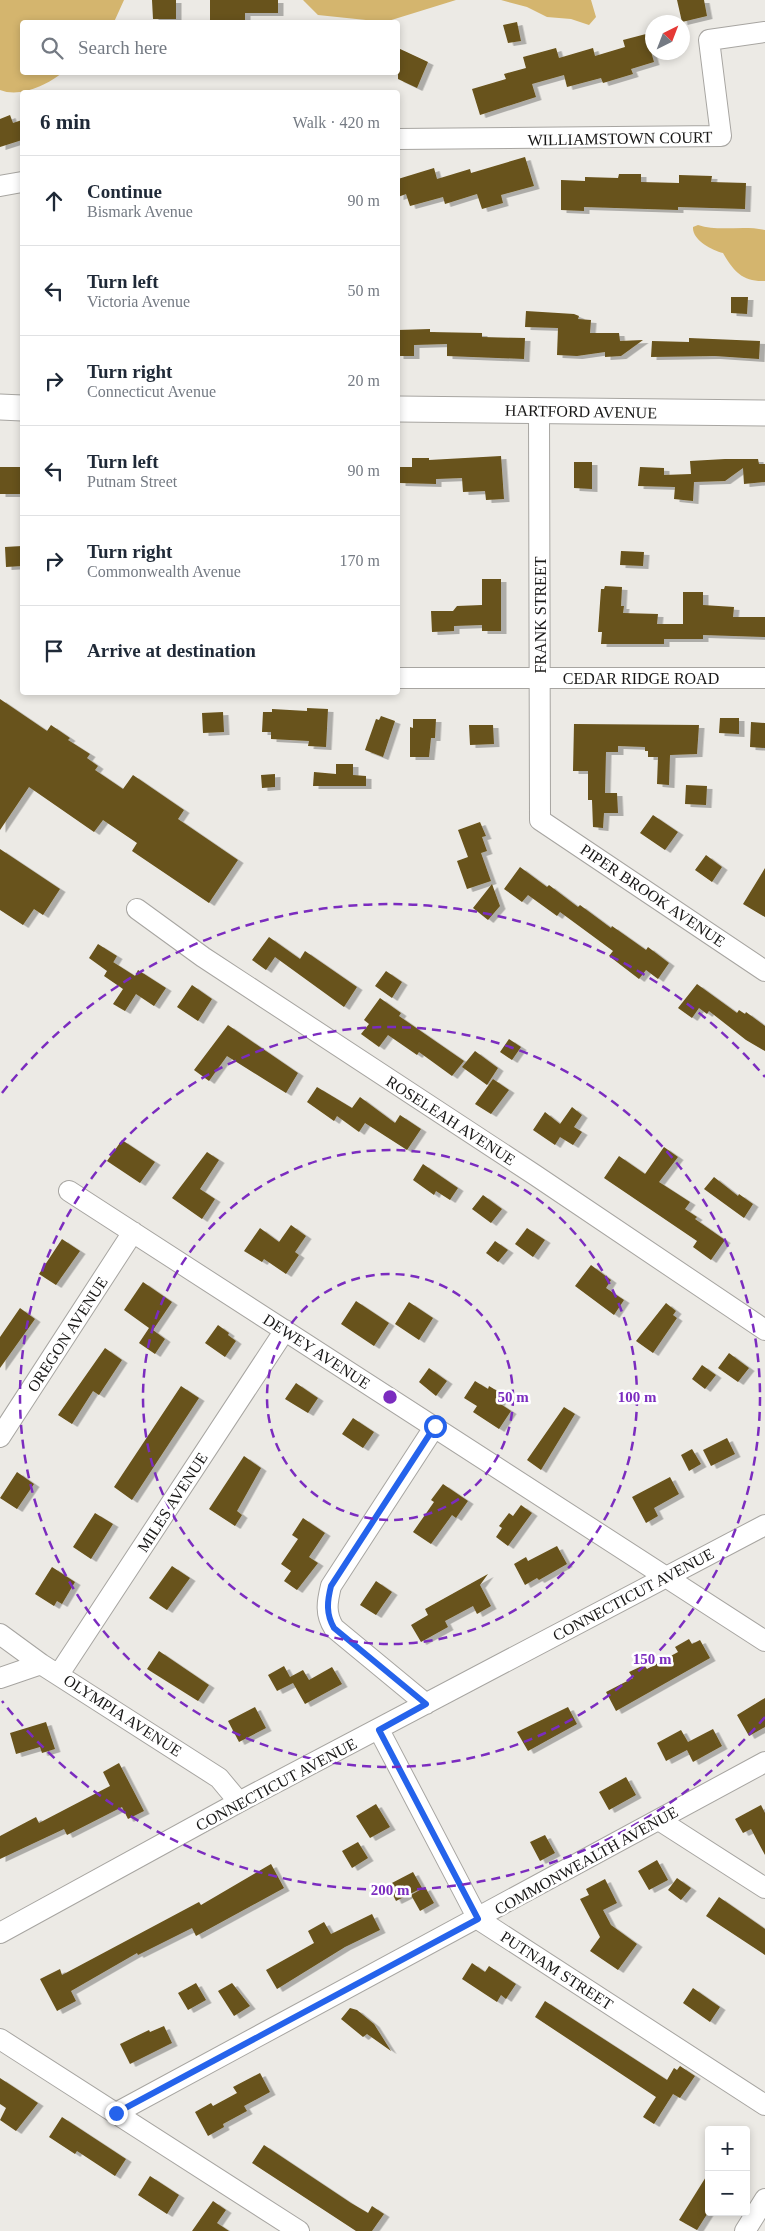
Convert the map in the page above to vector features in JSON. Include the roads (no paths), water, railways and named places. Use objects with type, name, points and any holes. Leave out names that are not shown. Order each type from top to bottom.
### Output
[{"type":"main road","points":[[0,408],[20,408]]},
{"type":"main road","name":"HARTFORD AVENUE","points":[[400,410],[765,413]]},
{"type":"street","name":"WILLIAMSTOWN COURT","points":[[400,139],[721,136],[709,40],[765,32]]},
{"type":"street","points":[[0,186],[20,182]]},
{"type":"street","name":"FRANK STREET","points":[[539,410],[540,820]]},
{"type":"street","name":"CEDAR RIDGE ROAD","points":[[400,678],[765,678]]},
{"type":"street","name":"PIPER BROOK AVENUE","points":[[540,820],[765,971]]},
{"type":"street","name":"ROSELEAH AVENUE","points":[[137,909],[202,957],[527,1169],[765,1330]]},
{"type":"street","name":"DEWEY AVENUE","points":[[69,1191],[765,1641]]},
{"type":"street","name":"OREGON AVENUE","points":[[0,1436],[133,1232]]},
{"type":"street","name":"MILES AVENUE","points":[[59,1674],[285,1330]]},
{"type":"street","points":[[426,1704],[334,1628],[328,1618],[327,1603],[331,1586],[435,1426]]},
{"type":"street","name":"CONNECTICUT AVENUE","points":[[0,1933],[239,1802],[379,1730],[765,1525]]},
{"type":"street","name":"OLYMPIA AVENUE","points":[[0,1634],[41,1664],[219,1778],[239,1802]]},
{"type":"street","points":[[0,1678],[41,1664]]},
{"type":"street","name":"PUTNAM STREET","points":[[379,1730],[478,1919],[765,2105]]},
{"type":"street","name":"COMMONWEALTH AVENUE","points":[[116,2113],[478,1919],[765,1762]]},
{"type":"street","points":[[659,1820],[765,1888]]},
{"type":"street","points":[[0,2039],[299,2231]]},
{"type":"street","points":[[745,2231],[765,2199]]}]
